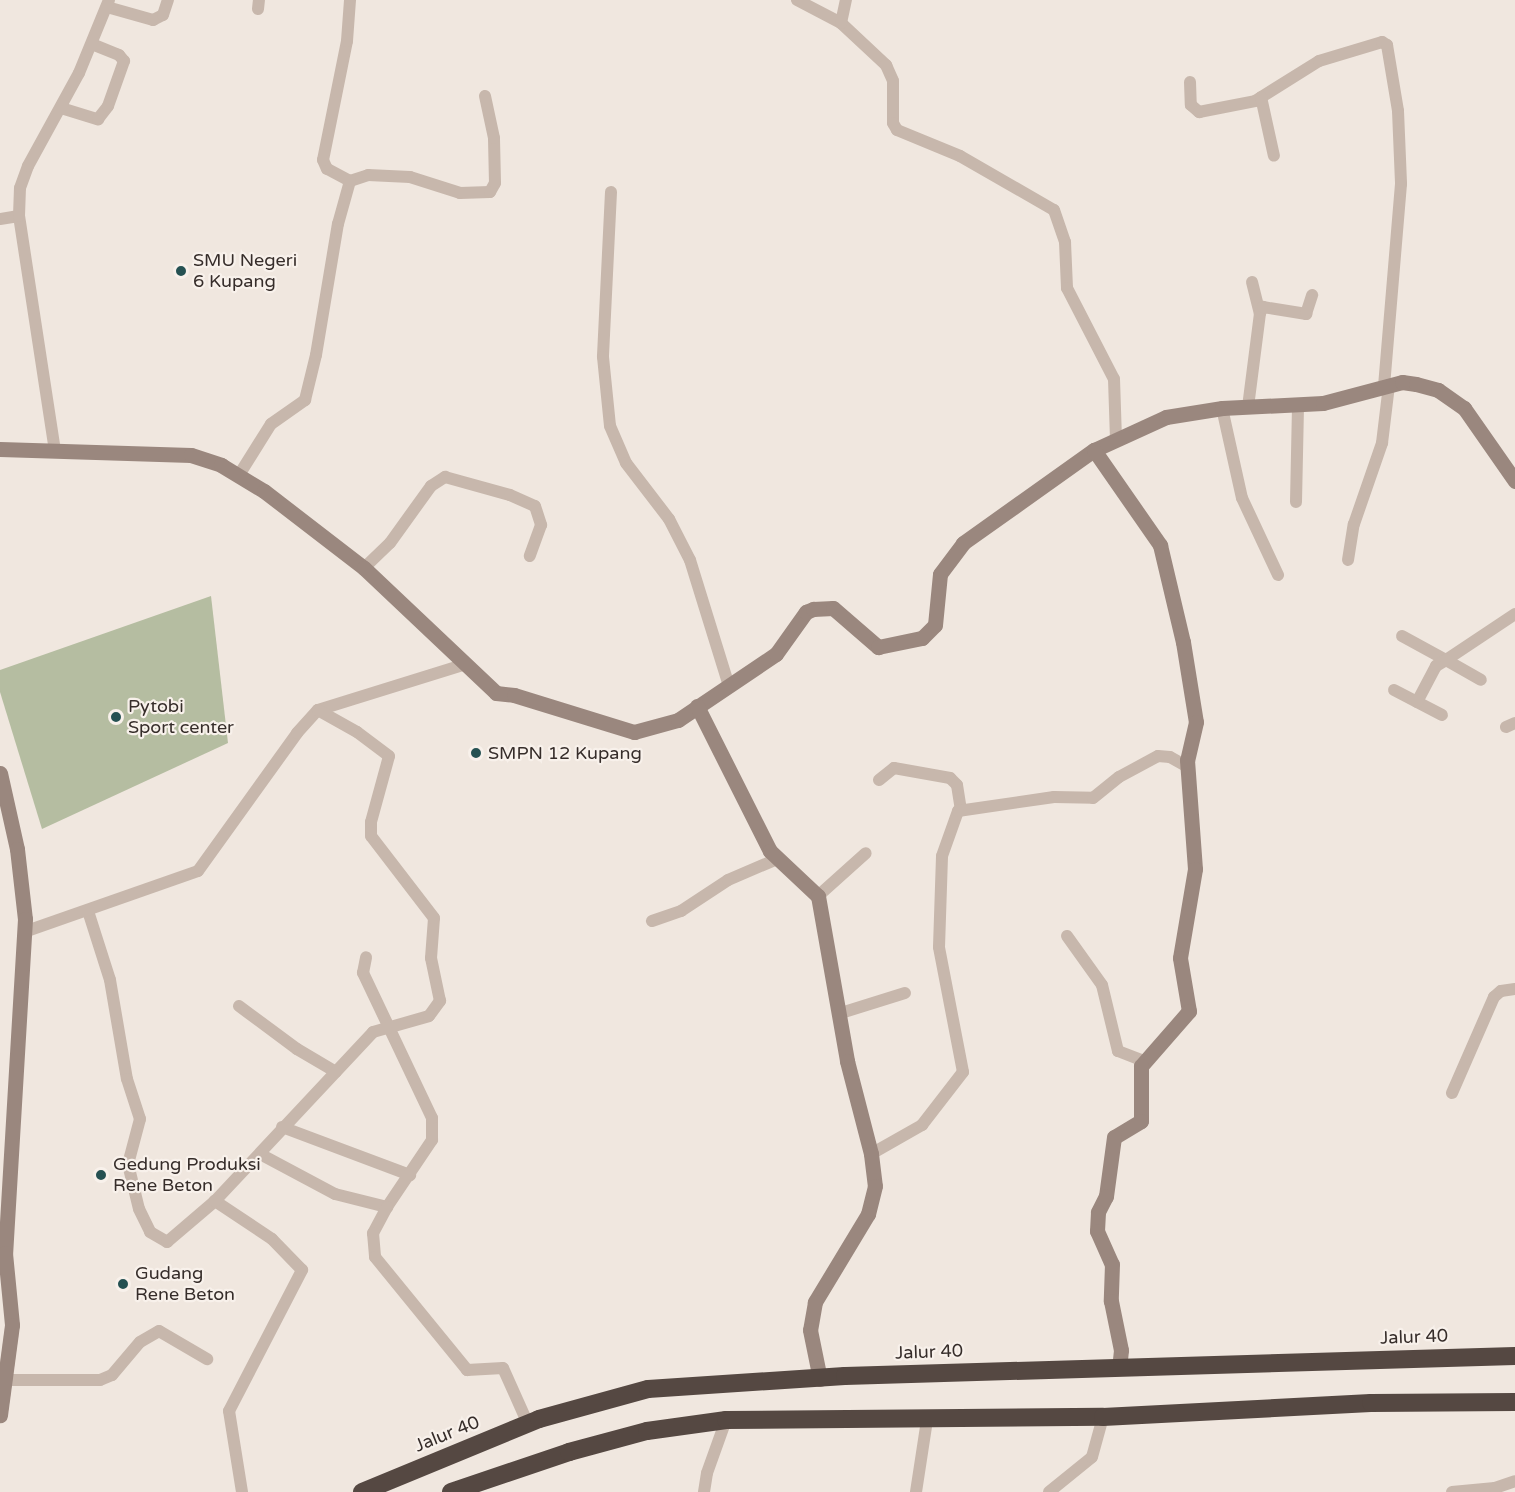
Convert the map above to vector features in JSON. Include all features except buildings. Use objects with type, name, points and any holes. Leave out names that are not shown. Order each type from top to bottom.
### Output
[{"type":"highway","name":"Jalur 40","points":[[362,1492],[528,1424],[648,1389],[1119,1368],[1515,1356]]},
{"type":"highway","points":[[451,1492],[568,1452],[647,1431],[726,1420],[1103,1417],[1371,1403],[1515,1402]]},
{"type":"street","points":[[55,451],[19,216],[24,174],[61,108],[92,44],[108,4],[153,20],[163,15],[168,0]]},
{"type":"street","points":[[356,0],[350,6],[323,160],[327,169],[350,181],[368,175],[410,177],[460,193],[490,192],[495,183],[494,138],[485,96]]},
{"type":"street","points":[[797,0],[841,23],[891,74],[893,123],[897,130],[950,151],[1044,202],[1059,218],[1065,242],[1067,288],[1114,379],[1116,439]]},
{"type":"street","points":[[841,23],[846,0]]},
{"type":"street","points":[[1190,82],[1191,105],[1199,112],[1261,97],[1319,61],[1382,42],[1387,45],[1398,111],[1401,184],[1387,386],[1382,443],[1354,524],[1348,560]]},
{"type":"street","points":[[61,108],[98,118],[108,106],[124,61],[119,55],[92,44]]},
{"type":"street","points":[[1261,97],[1274,156]]},
{"type":"street","points":[[239,475],[271,424],[305,400],[338,224],[350,181]]},
{"type":"street","points":[[611,192],[603,357],[610,426],[626,463],[669,519],[690,560],[728,683]]},
{"type":"street","points":[[0,219],[19,216]]},
{"type":"street","points":[[1248,407],[1260,313],[1252,282]]},
{"type":"street","points":[[1260,313],[1263,308],[1306,314],[1312,295]]},
{"type":"street","points":[[0,449],[191,455],[239,475],[364,568],[496,693],[514,694],[634,732],[678,720],[728,683],[776,654],[806,612],[822,606],[833,608],[878,647],[922,639],[936,620],[940,574],[957,549],[1094,450],[1166,417],[1222,408],[1323,403],[1402,382],[1426,386],[1455,400],[1515,481]]},
{"type":"street","points":[[1296,502],[1298,404]]},
{"type":"street","points":[[1222,408],[1242,498],[1278,575]]},
{"type":"street","points":[[1094,450],[1160,545],[1193,697],[1196,726],[1188,767],[1195,869],[1186,907],[1180,970],[1190,1008],[1187,1017],[1144,1061],[1139,1078],[1141,1121],[1114,1137],[1106,1196],[1098,1212],[1097,1231],[1112,1264],[1111,1301],[1121,1350],[1119,1368]]},
{"type":"street","points":[[364,568],[390,543],[431,486],[445,477],[510,495],[535,506],[541,525],[530,556]]},
{"type":"street","points":[[1417,702],[1436,666],[1515,614]]},
{"type":"street","points":[[1402,636],[1481,680]]},
{"type":"street","points":[[24,932],[198,872],[297,733],[318,710],[466,664]]},
{"type":"street","points":[[1394,690],[1442,715]]},
{"type":"street","points":[[697,706],[777,859],[818,896],[841,1013],[847,1061],[871,1154],[874,1185],[868,1214],[816,1302],[810,1330],[820,1380]]},
{"type":"street","points":[[88,911],[110,980],[127,1079],[140,1119],[128,1164],[140,1209],[150,1232],[167,1242],[215,1201],[336,1072],[352,1051],[386,1025],[420,1019],[438,1008],[431,958],[434,918],[371,836],[371,822],[387,774],[386,751],[318,710]]},
{"type":"street","points":[[961,809],[989,809],[1054,797],[1093,798],[1119,777],[1158,756],[1170,757],[1188,767]]},
{"type":"street","points":[[871,1154],[922,1125],[963,1072],[939,948],[942,856],[950,827],[961,809],[957,785],[950,778],[894,768],[879,780]]},
{"type":"street","points":[[0,773],[22,882],[24,932],[10,1138],[6,1253],[12,1325],[1,1408]]},
{"type":"street","points":[[818,896],[866,853]]},
{"type":"street","points":[[652,921],[681,911],[728,880],[777,859]]},
{"type":"street","points":[[1067,936],[1102,984],[1118,1051],[1144,1061]]},
{"type":"street","points":[[366,957],[363,972],[386,1025],[425,1099],[434,1130],[410,1175],[387,1207],[373,1233],[375,1257],[467,1370],[503,1368],[528,1424]]},
{"type":"street","points":[[1452,1093],[1494,997],[1501,991],[1515,989]]},
{"type":"street","points":[[841,1013],[905,993]]},
{"type":"street","points":[[239,1006],[297,1049],[336,1072]]},
{"type":"street","points":[[282,1128],[410,1175]]},
{"type":"street","points":[[260,1154],[303,1181],[335,1194],[387,1207]]},
{"type":"street","points":[[215,1201],[272,1239],[302,1270],[229,1411],[242,1492]]},
{"type":"street","points":[[6,1380],[100,1380],[124,1363],[140,1342],[159,1331],[207,1359]]},
{"type":"street","points":[[1049,1492],[1092,1457],[1103,1417]]},
{"type":"street","points":[[704,1492],[707,1473],[726,1420]]},
{"type":"street","points":[[916,1492],[927,1420]]},
{"type":"street","points":[[1452,1492],[1496,1488],[1515,1481]]},
{"type":"green space","name":"Pytobi Sport center","points":[[211,596],[228,743],[42,829],[0,692],[0,670]]},
{"type":"place","name":"SMU Negeri 6 Kupang","points":[[181,271]]},
{"type":"place","name":"Pytobi Sport center","points":[[116,717]]},
{"type":"place","name":"SMPN 12 Kupang","points":[[476,753]]},
{"type":"place","name":"Gedung Produksi Rene Beton","points":[[101,1175]]},
{"type":"place","name":"Gudang Rene Beton","points":[[123,1284]]}]
